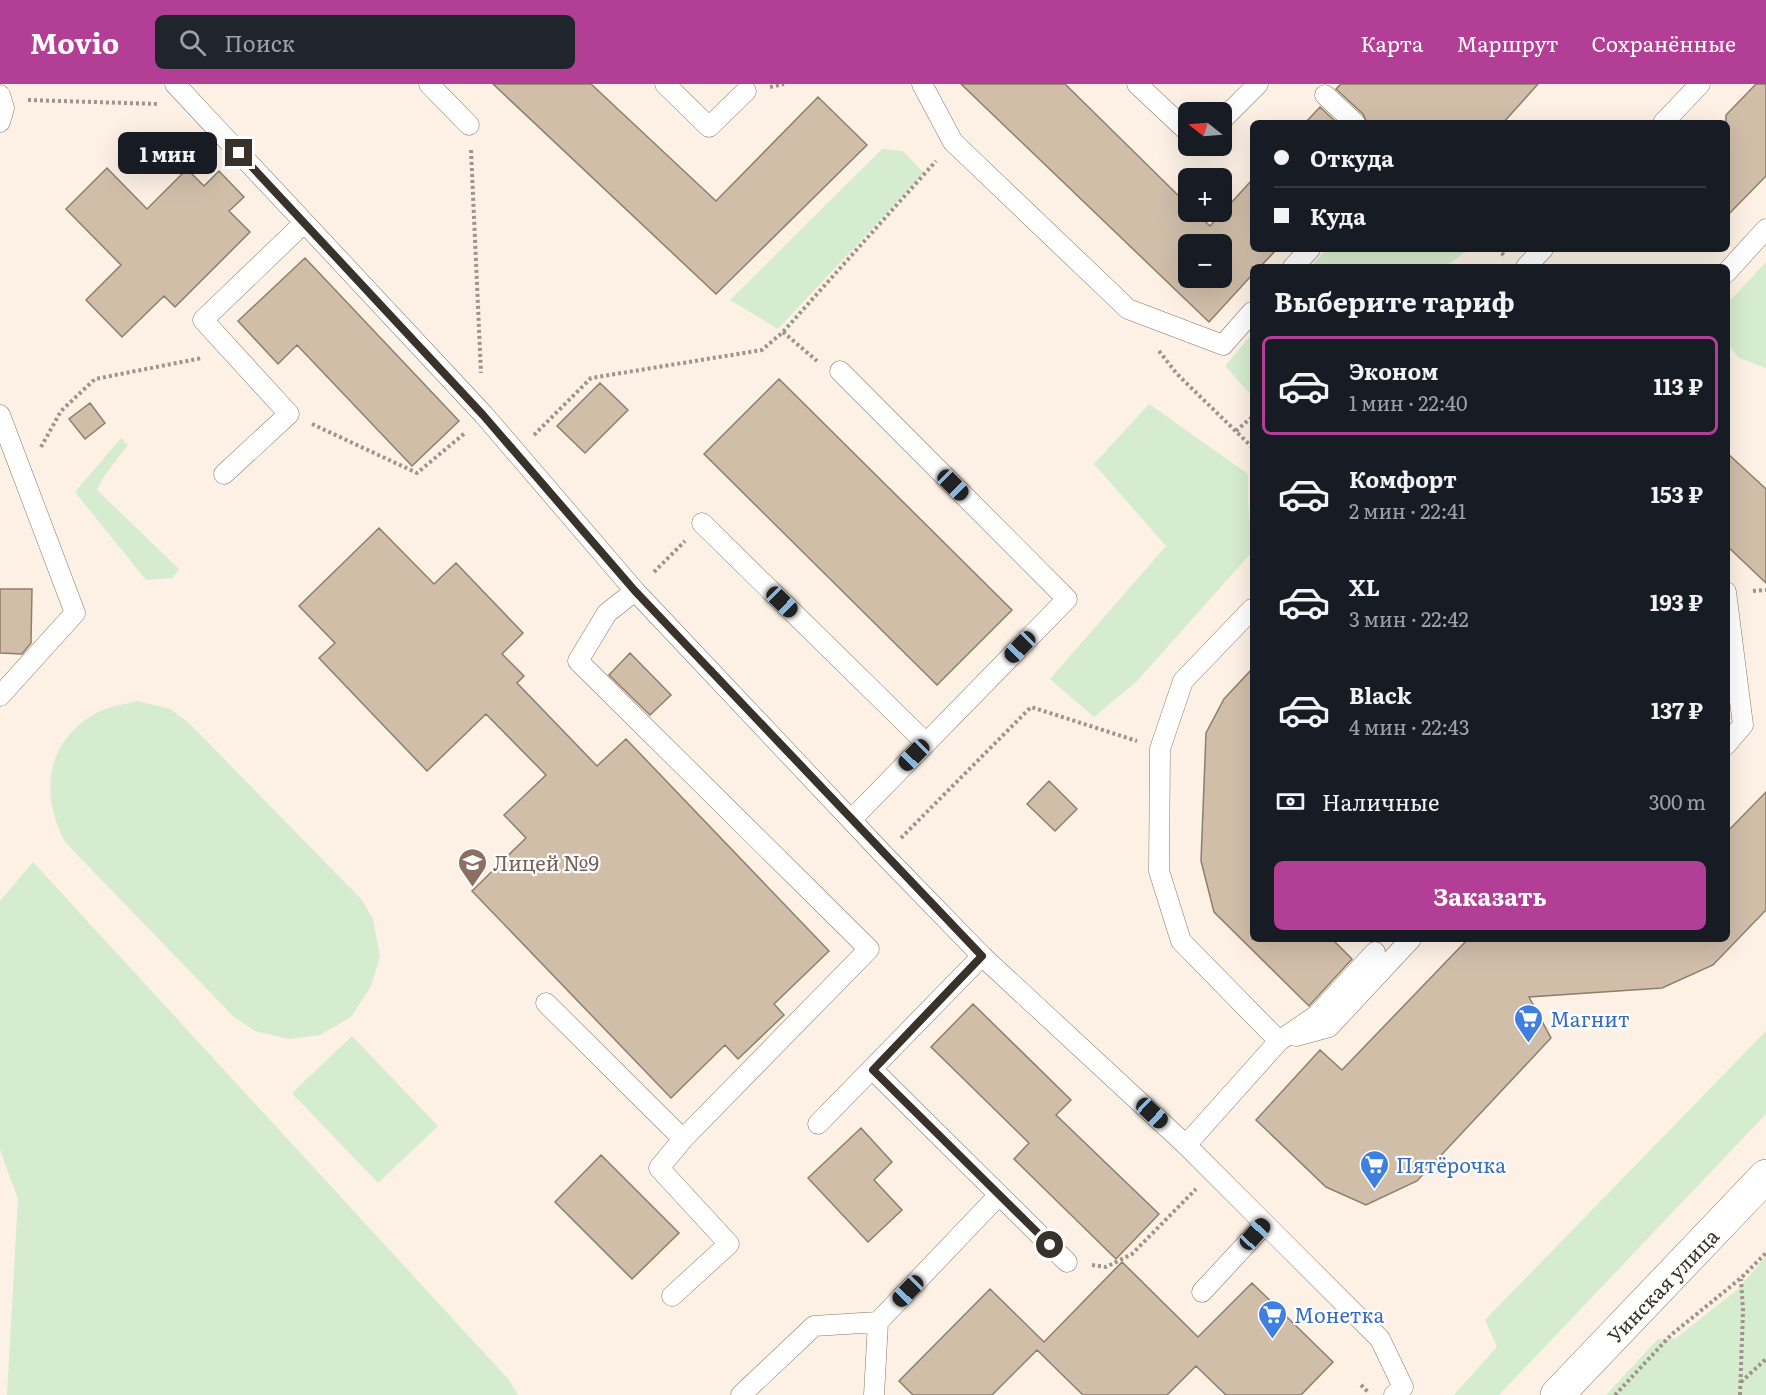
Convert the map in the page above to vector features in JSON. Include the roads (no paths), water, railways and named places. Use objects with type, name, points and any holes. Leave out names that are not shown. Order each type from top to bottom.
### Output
[{"type":"main road","name":"Уинская улица","points":[[1557,1395],[1766,1176]]},
{"type":"lane","points":[[175,84],[483,415],[635,591],[850,820],[982,956],[1186,1145],[1380,1339],[1403,1387],[1394,1395]]},
{"type":"lane","points":[[429,84],[470,125]]},
{"type":"lane","points":[[665,84],[709,127],[746,91]]},
{"type":"lane","points":[[922,84],[953,142],[1128,309],[1223,345],[1250,314]]},
{"type":"lane","points":[[1137,84],[1178,123]]},
{"type":"lane","points":[[1232,110],[1258,84]]},
{"type":"lane","points":[[1666,120],[1700,84]]},
{"type":"lane","points":[[0,95],[4,108],[0,122]]},
{"type":"lane","points":[[1325,95],[1353,120]]},
{"type":"lane","points":[[224,474],[289,414],[203,320],[304,222]]},
{"type":"lane","points":[[1730,269],[1766,229]]},
{"type":"lane","points":[[1296,264],[1307,252]]},
{"type":"lane","points":[[1529,264],[1540,252]]},
{"type":"lane","points":[[840,371],[1067,599],[850,820]]},
{"type":"lane","points":[[0,415],[75,613],[0,696]]},
{"type":"lane","points":[[702,524],[926,743]]},
{"type":"lane","points":[[635,591],[607,614],[578,661],[869,949],[683,1139],[659,1167],[729,1244],[672,1296]]},
{"type":"lane","points":[[1250,611],[1183,681],[1160,749],[1160,871],[1181,941],[1279,1041]]},
{"type":"lane","points":[[1730,740],[1743,725],[1731,662]]},
{"type":"lane","points":[[1279,1041],[1329,1027],[1408,942]]},
{"type":"lane","points":[[1186,1145],[1279,1041],[1317,1015],[1375,952]]},
{"type":"lane","points":[[818,1124],[982,956]]},
{"type":"lane","points":[[546,1003],[683,1139]]},
{"type":"lane","points":[[873,1070],[1067,1262]]},
{"type":"lane","points":[[874,1395],[878,1322],[998,1196]]},
{"type":"lane","points":[[1202,1292],[1264,1224]]},
{"type":"lane","points":[[741,1395],[814,1326],[878,1322]]},
{"type":"place","name":"Лицей №9","points":[[472,888]]},
{"type":"place","name":"Магнит","points":[[1529,1044]]},
{"type":"place","name":"Пятёрочка","points":[[1375,1190]]},
{"type":"place","name":"Монетка","points":[[1273,1340]]}]
